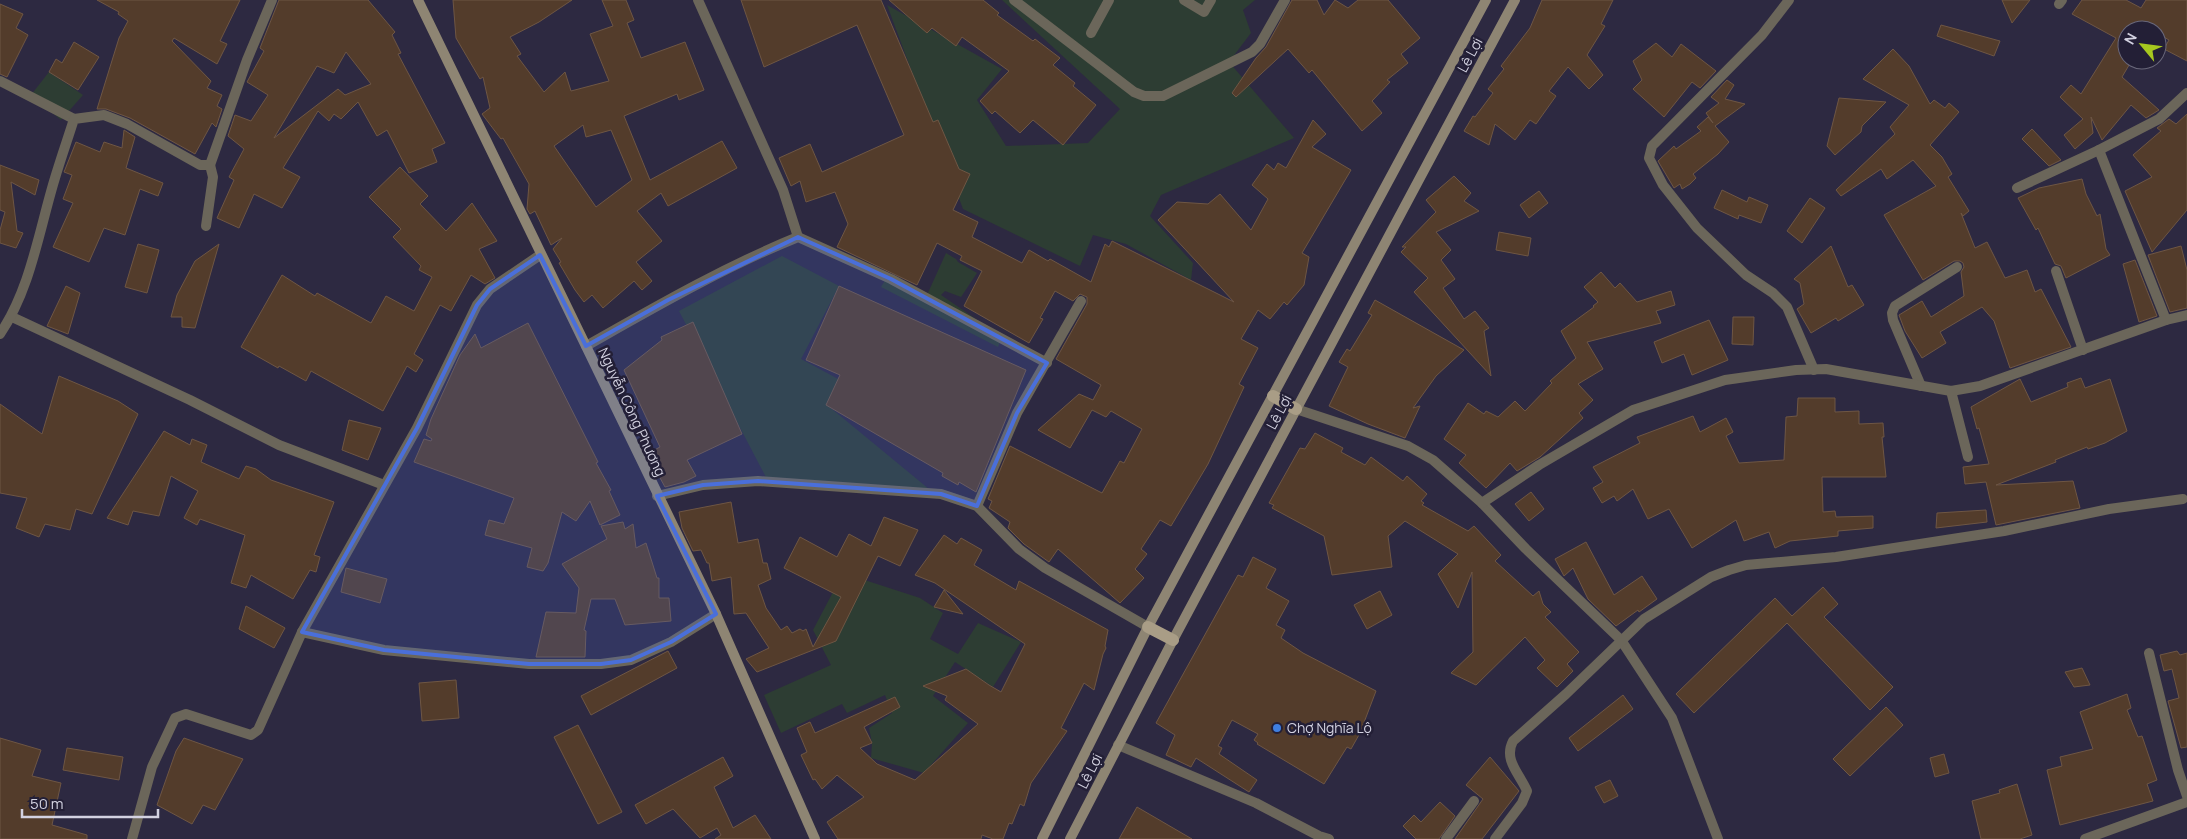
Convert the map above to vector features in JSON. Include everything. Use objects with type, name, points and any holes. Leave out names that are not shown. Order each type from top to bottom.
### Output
[{"type":"main road","name":"Nguyễn Công Phương","points":[[418,0],[540,255],[716,614],[815,839]]},
{"type":"main road","name":"Lê Lợi","points":[[1042,839],[1148,627],[1486,0]]},
{"type":"main road","name":"Lê Lợi","points":[[1070,839],[1296,408],[1515,0]]},
{"type":"main road","points":[[1272,396],[1296,408]]},
{"type":"main road","points":[[1148,627],[1173,640]]},
{"type":"street","points":[[206,226],[213,177],[210,165],[247,60],[272,0]]},
{"type":"street","points":[[698,0],[783,190],[798,237]]},
{"type":"street","points":[[1014,0],[1134,92],[1144,96],[1163,96],[1252,52],[1260,44],[1285,0]]},
{"type":"street","points":[[1091,33],[1109,0]]},
{"type":"street","points":[[1184,0],[1204,12],[1211,0]]},
{"type":"street","points":[[1789,0],[1762,35],[1652,146],[1649,158],[1663,185],[1697,228],[1746,275],[1773,292],[1786,307],[1814,370]]},
{"type":"street","points":[[0,81],[74,119],[104,115],[127,124],[200,165],[210,165]]},
{"type":"street","points":[[2017,188],[2100,150],[2159,119],[2187,93]]},
{"type":"street","points":[[0,334],[12,316],[40,239],[54,178],[74,119]]},
{"type":"street","points":[[2100,150],[2166,320]]},
{"type":"street","points":[[586,346],[668,300],[763,251],[798,237],[892,279],[1047,363]]},
{"type":"street","points":[[132,839],[152,767],[175,718],[186,714],[250,734],[258,730],[302,632],[417,428],[477,305],[490,289],[540,255]]},
{"type":"street","points":[[1921,386],[1893,320],[1892,313],[1895,306],[1957,267]]},
{"type":"street","points":[[2056,271],[2083,350]]},
{"type":"street","points":[[977,506],[1018,413],[1081,300]]},
{"type":"street","points":[[1482,503],[1539,465],[1633,410],[1725,380],[1796,370],[1826,369],[1951,391],[1980,386],[2166,320],[2187,315]]},
{"type":"street","points":[[12,316],[190,400],[279,445],[384,485]]},
{"type":"street","points":[[1951,391],[1968,457]]},
{"type":"street","points":[[1296,408],[1408,446],[1433,460],[1482,503],[1526,549],[1621,640],[1672,718],[1718,839]]},
{"type":"street","points":[[657,496],[703,485],[758,481],[941,494],[977,506],[1018,549],[1045,568],[1148,627]]},
{"type":"street","points":[[1495,839],[1522,803],[1527,791],[1509,759],[1508,750],[1513,741],[1566,694],[1644,619],[1711,577],[1746,565],[1836,557],[2004,531],[2109,509],[2183,499]]},
{"type":"street","points":[[302,632],[384,650],[529,664],[601,664],[631,660],[671,642],[716,614]]},
{"type":"street","points":[[2149,652],[2178,770],[2187,796]]},
{"type":"street","points":[[1118,745],[1256,803],[1319,836],[1329,839]]},
{"type":"street","points":[[1446,839],[1474,801]]},
{"type":"street","points":[[2085,839],[2187,802]]},
{"type":"highlighted area","points":[[798,237],[891,279],[1047,363],[1017,413],[977,506],[941,494],[758,481],[703,485],[657,496],[716,614],[671,642],[631,660],[601,664],[529,664],[384,650],[302,632],[417,428],[477,305],[490,289],[540,255],[586,346],[668,300]]},
{"type":"green space","points":[[1002,0],[1255,0],[1243,10],[1251,33],[1229,62],[1294,138],[1161,195],[1150,216],[1193,263],[1191,280],[1126,244],[1093,235],[1080,266],[963,209],[887,5],[1002,69],[977,100],[1006,146],[1088,143],[1120,109]]},
{"type":"green space","points":[[49,72],[83,95],[61,120],[31,95]]},
{"type":"green space","points":[[946,253],[977,273],[961,297],[945,291],[941,295],[1002,337],[998,347],[881,287],[887,277],[927,295]]},
{"type":"green space","points":[[782,256],[839,286],[801,359],[840,380],[827,405],[935,494],[769,483],[679,311]]},
{"type":"green space","points":[[843,573],[920,598],[943,613],[930,639],[958,654],[978,623],[1021,642],[993,687],[955,662],[933,696],[968,723],[924,773],[871,758],[872,743],[869,728],[892,713],[885,695],[847,713],[842,704],[781,733],[764,695],[831,665],[813,630]]},
{"type":"building","points":[[97,0],[240,0],[220,41],[227,44],[217,64],[174,38],[172,41],[211,81],[207,88],[222,95],[217,106],[222,109],[216,127],[212,123],[195,154],[130,118],[106,109],[97,109],[119,38],[128,21],[118,14],[119,12]]},
{"type":"building","points":[[279,0],[368,0],[395,32],[392,35],[401,53],[398,54],[445,143],[432,149],[437,162],[409,173],[387,130],[377,136],[358,102],[341,119],[334,114],[329,121],[318,111],[283,168],[300,177],[282,208],[254,194],[239,228],[217,218],[234,180],[229,177],[244,149],[228,136],[235,115],[251,121],[268,95],[247,82],[264,51],[260,48]],"holes":[[[346,52],[371,84],[345,95],[338,89],[274,138],[317,66],[334,73]]]},
{"type":"building","points":[[453,0],[572,0],[539,22],[510,37],[521,54],[517,56],[544,92],[565,72],[571,91],[609,81],[590,34],[613,26],[602,0],[626,0],[634,20],[627,23],[641,58],[685,42],[704,90],[679,100],[677,94],[624,116],[650,180],[722,141],[737,168],[668,206],[661,193],[637,211],[662,241],[636,262],[652,281],[642,290],[634,281],[603,308],[592,295],[584,302],[575,290],[553,249],[562,238],[551,245],[535,211],[530,214],[527,209],[529,184],[503,138],[501,139],[482,114],[490,108],[483,77],[480,79],[456,38]],"holes":[[[583,125],[586,137],[611,130],[632,180],[596,207],[554,146]]]},
{"type":"building","points":[[741,0],[881,0],[933,122],[938,120],[959,169],[970,174],[953,210],[978,222],[972,237],[1022,263],[1029,250],[1048,261],[1050,259],[1091,282],[1105,244],[1109,247],[1112,241],[1234,302],[1158,220],[1177,202],[1208,204],[1220,194],[1251,230],[1268,199],[1252,185],[1267,164],[1274,170],[1278,163],[1286,168],[1313,120],[1326,134],[1312,147],[1351,170],[1302,253],[1309,257],[1304,285],[1287,305],[1284,302],[1270,319],[1258,310],[1241,339],[1258,348],[1239,384],[1244,387],[1208,464],[1171,526],[1160,520],[1141,549],[1147,554],[1135,569],[1144,578],[1120,603],[1058,549],[1049,562],[1024,544],[1008,528],[1010,522],[989,508],[992,501],[988,499],[1010,446],[1102,493],[1120,461],[1124,463],[1142,429],[1111,411],[1106,417],[1092,410],[1070,448],[1038,430],[1079,394],[1093,400],[1101,385],[1056,359],[1087,304],[1087,297],[1080,294],[1073,301],[1055,291],[1040,318],[1043,319],[1029,343],[964,306],[982,271],[960,260],[962,256],[937,243],[917,285],[837,247],[848,224],[835,192],[806,202],[800,181],[791,186],[779,158],[810,144],[822,172],[904,135],[857,25],[764,67]]},
{"type":"building","points":[[889,0],[983,0],[999,13],[997,15],[1033,41],[1035,39],[1060,58],[1053,65],[1075,83],[1073,86],[1096,105],[1063,145],[1033,120],[1020,133],[995,111],[992,114],[980,101],[1009,71],[962,37],[956,46],[932,28],[927,33]]},
{"type":"building","points":[[1292,0],[1317,0],[1324,15],[1335,0],[1348,8],[1358,0],[1388,0],[1420,38],[1401,54],[1408,63],[1387,80],[1390,82],[1372,101],[1382,113],[1362,131],[1312,70],[1309,73],[1288,49],[1236,97],[1232,93],[1256,58],[1266,47]]},
{"type":"building","points":[[1542,0],[1613,0],[1601,24],[1605,26],[1587,55],[1603,75],[1589,89],[1568,67],[1549,91],[1556,96],[1536,124],[1530,120],[1515,140],[1495,124],[1489,145],[1464,131],[1473,116],[1475,117],[1493,93],[1488,89],[1504,69],[1501,66],[1530,28]]},
{"type":"building","points":[[2002,0],[2030,0],[2012,23]]},
{"type":"building","points":[[2082,0],[2126,0],[2141,8],[2146,0],[2187,0],[2187,61],[2167,51],[2169,40],[2167,39],[2167,20],[2117,20],[2117,70],[2126,70],[2122,77],[2159,110],[2146,118],[2131,105],[2102,140],[2091,117],[2093,133],[2075,149],[2064,135],[2083,119],[2060,97],[2071,85],[2081,94],[2116,38],[2072,14]]},
{"type":"building","points":[[0,4],[23,14],[16,28],[28,35],[7,77],[0,74]]},
{"type":"building","points":[[1941,25],[2000,41],[1994,56],[1937,36]]},
{"type":"building","points":[[74,42],[99,57],[78,90],[49,72],[56,59],[62,63]]},
{"type":"building","points":[[1656,43],[1672,57],[1681,44],[1716,71],[1700,88],[1692,82],[1664,117],[1633,89],[1642,80],[1633,61]]},
{"type":"building","points":[[1893,49],[1909,66],[1930,104],[1934,100],[1945,108],[1949,103],[1959,112],[1930,145],[1942,157],[1952,174],[1948,177],[1969,211],[1963,216],[1961,213],[1975,248],[1987,242],[2005,278],[2027,270],[2035,292],[2041,289],[2071,347],[2010,368],[1994,321],[1982,307],[1940,332],[1946,343],[1922,358],[1905,331],[1899,315],[1922,301],[1931,317],[1964,296],[1961,272],[1964,267],[1963,263],[1954,261],[1923,280],[1884,215],[1936,186],[1913,160],[1887,179],[1881,169],[1841,196],[1836,190],[1895,134],[1890,127],[1909,105],[1863,79]]},
{"type":"building","points":[[1727,80],[1734,85],[1725,99],[1745,104],[1715,126],[1729,142],[1718,154],[1693,174],[1696,178],[1690,184],[1682,189],[1680,184],[1674,188],[1658,161],[1674,146],[1676,149],[1701,131],[1697,127],[1708,117],[1713,123],[1706,113],[1719,103],[1711,97]]},
{"type":"building","points":[[1839,98],[1886,102],[1862,126],[1861,132],[1835,155],[1827,146]]},
{"type":"building","points":[[2187,114],[2187,210],[2152,252],[2125,191],[2152,177],[2133,155],[2161,131],[2157,128],[2169,119],[2176,124]]},
{"type":"building","points":[[2032,129],[2061,160],[2049,166],[2022,139]]},
{"type":"building","points":[[124,130],[135,137],[126,168],[163,183],[158,196],[140,189],[125,235],[104,228],[89,262],[53,247],[73,203],[63,199],[72,175],[64,172],[76,142],[100,152],[104,142],[122,148]]},
{"type":"building","points":[[0,165],[39,180],[35,195],[11,182],[17,231],[23,233],[16,248],[0,243],[0,230],[5,212],[0,210]]},
{"type":"building","points":[[400,167],[428,196],[420,204],[446,231],[472,203],[497,241],[479,249],[495,278],[485,284],[471,275],[451,311],[440,305],[414,354],[423,360],[416,372],[407,366],[383,411],[311,371],[306,381],[241,347],[282,275],[315,296],[317,293],[371,323],[386,296],[414,311],[432,277],[419,270],[421,266],[393,237],[401,229],[369,197]]},
{"type":"building","points":[[1454,176],[1471,193],[1464,201],[1479,211],[1436,232],[1451,250],[1441,260],[1455,279],[1443,288],[1464,319],[1475,311],[1489,328],[1484,331],[1491,376],[1414,292],[1428,278],[1401,252],[1406,247],[1402,247],[1436,212],[1426,200]]},
{"type":"building","points":[[2082,179],[2086,194],[2097,216],[2100,214],[2106,249],[2110,255],[2066,278],[2061,266],[2055,264],[2038,228],[2036,230],[2018,198],[2039,188]]},
{"type":"building","points":[[1722,190],[1747,202],[1749,197],[1768,205],[1761,223],[1739,215],[1738,219],[1714,208]]},
{"type":"building","points":[[1539,191],[1548,203],[1529,218],[1520,205]]},
{"type":"building","points":[[1810,198],[1825,208],[1802,243],[1787,231]]},
{"type":"building","points":[[1499,232],[1531,238],[1528,256],[1496,250]]},
{"type":"building","points":[[138,244],[159,250],[147,293],[125,287]]},
{"type":"building","points":[[219,244],[195,328],[182,327],[182,317],[171,317],[177,295],[195,261]]},
{"type":"building","points":[[1831,246],[1848,287],[1852,285],[1864,305],[1838,321],[1836,318],[1811,333],[1797,309],[1804,304],[1800,283],[1794,279]]},
{"type":"building","points":[[2181,246],[2187,270],[2187,308],[2170,312],[2148,255]]},
{"type":"building","points":[[2135,260],[2157,316],[2139,322],[2123,264]]},
{"type":"building","points":[[1601,272],[1615,288],[1620,283],[1637,302],[1671,291],[1675,305],[1656,311],[1661,323],[1587,342],[1603,369],[1578,384],[1593,400],[1579,413],[1583,418],[1540,457],[1517,471],[1510,463],[1486,488],[1459,463],[1466,455],[1444,439],[1468,403],[1484,414],[1486,411],[1498,417],[1515,401],[1525,411],[1552,383],[1550,381],[1576,358],[1561,331],[1598,302],[1584,287]]},
{"type":"building","points":[[66,286],[80,293],[68,334],[47,326]]},
{"type":"building","points":[[839,286],[1026,370],[976,492],[959,482],[958,485],[942,476],[943,473],[826,405],[840,375],[806,360]]},
{"type":"building","points":[[1375,300],[1464,350],[1436,376],[1413,408],[1420,406],[1405,438],[1329,406],[1348,367],[1339,362],[1347,349],[1350,351],[1372,315],[1368,313]]},
{"type":"building","points":[[1733,317],[1754,317],[1753,345],[1732,344]]},
{"type":"building","points":[[1709,320],[1728,360],[1692,375],[1684,354],[1662,363],[1654,342]]},
{"type":"building","points":[[693,322],[742,434],[687,460],[696,476],[684,482],[665,487],[647,454],[660,447],[624,370],[662,340],[661,337]]},
{"type":"building","points":[[528,323],[598,462],[596,463],[611,490],[609,491],[620,515],[600,525],[590,501],[576,521],[562,512],[548,563],[543,571],[527,567],[532,548],[485,535],[489,520],[504,524],[514,498],[414,462],[424,439],[431,441],[432,439],[426,435],[431,419],[460,355],[475,334],[481,348]]},
{"type":"building","points":[[59,376],[118,401],[138,414],[92,514],[76,509],[70,530],[45,524],[39,537],[16,528],[27,498],[0,493],[0,404],[42,434]]},
{"type":"building","points":[[2081,378],[2085,388],[2110,379],[2127,431],[2105,443],[2088,449],[2087,447],[2055,460],[2056,462],[1996,485],[2073,481],[2080,508],[1996,525],[1986,482],[1965,484],[1963,467],[1989,464],[1971,407],[2020,379],[2031,402],[2068,387],[2067,383]]},
{"type":"building","points":[[1798,398],[1835,398],[1835,412],[1859,411],[1859,424],[1883,423],[1884,437],[1882,437],[1886,477],[1822,477],[1823,512],[1835,511],[1836,517],[1873,516],[1873,528],[1838,531],[1838,536],[1790,541],[1775,548],[1769,532],[1744,541],[1736,520],[1692,548],[1669,509],[1648,519],[1633,489],[1617,501],[1614,496],[1602,503],[1593,488],[1603,482],[1593,467],[1640,443],[1637,437],[1693,416],[1700,432],[1726,418],[1733,432],[1726,436],[1739,463],[1784,460],[1786,417],[1797,416]]},
{"type":"building","points":[[349,420],[381,428],[368,460],[342,450]]},
{"type":"building","points":[[164,431],[190,445],[192,439],[207,445],[201,462],[239,479],[246,466],[256,469],[271,480],[334,502],[314,555],[320,557],[316,572],[310,570],[293,599],[251,575],[246,588],[231,583],[245,535],[200,519],[197,525],[184,518],[198,491],[171,476],[159,516],[133,511],[128,525],[107,518]]},
{"type":"building","points":[[1315,433],[1343,448],[1341,452],[1365,465],[1371,457],[1403,481],[1407,476],[1427,494],[1421,501],[1424,503],[1422,505],[1468,531],[1474,526],[1501,555],[1495,561],[1533,596],[1539,591],[1543,604],[1551,612],[1545,617],[1579,652],[1567,664],[1573,671],[1557,687],[1537,668],[1545,660],[1525,637],[1476,685],[1451,673],[1473,652],[1472,572],[1458,608],[1438,574],[1458,554],[1405,521],[1388,536],[1392,567],[1332,575],[1324,536],[1272,508],[1274,505],[1269,503],[1300,448],[1305,449]]},
{"type":"building","points":[[1531,492],[1544,509],[1529,521],[1515,504]]},
{"type":"building","points":[[731,502],[738,543],[758,539],[763,563],[767,563],[771,579],[758,585],[766,608],[781,630],[787,626],[792,633],[800,629],[803,631],[806,629],[813,647],[841,597],[784,568],[800,537],[837,557],[849,534],[871,546],[884,517],[918,530],[900,566],[878,556],[836,641],[757,672],[746,659],[769,648],[746,613],[734,614],[731,577],[712,581],[709,563],[707,563],[701,550],[693,551],[682,528],[679,512]]},
{"type":"building","points":[[1986,510],[1987,522],[1936,528],[1937,513]]},
{"type":"building","points":[[623,522],[625,529],[633,524],[636,548],[646,543],[657,578],[659,578],[659,598],[669,598],[671,621],[625,625],[615,599],[591,599],[584,630],[586,631],[585,657],[536,657],[546,612],[576,613],[579,588],[562,564],[607,539],[601,526]]},
{"type":"building","points":[[944,535],[957,544],[961,538],[982,550],[974,565],[1016,590],[1019,581],[1108,630],[1106,648],[1094,690],[1084,683],[1061,728],[1067,731],[1031,783],[1024,806],[1020,804],[1012,824],[1009,823],[1003,839],[993,839],[982,835],[981,839],[838,839],[827,822],[864,797],[837,775],[822,789],[815,779],[813,780],[801,755],[807,752],[797,728],[810,722],[815,733],[895,697],[900,707],[864,727],[872,743],[860,748],[877,764],[915,780],[978,724],[945,700],[947,696],[923,686],[966,669],[1001,692],[1025,644],[935,583],[915,575]]},
{"type":"building","points":[[1586,542],[1614,595],[1642,576],[1657,599],[1616,626],[1588,599],[1573,568],[1564,576],[1555,559]]},
{"type":"building","points":[[1253,557],[1276,569],[1266,588],[1289,601],[1276,625],[1285,630],[1281,638],[1303,653],[1376,691],[1360,733],[1351,749],[1347,747],[1324,784],[1257,744],[1254,740],[1258,734],[1232,720],[1218,746],[1222,748],[1219,754],[1257,780],[1249,792],[1196,758],[1191,767],[1166,755],[1175,735],[1156,723],[1238,575],[1243,577]]},
{"type":"building","points":[[346,568],[387,579],[380,603],[341,592]]},
{"type":"building","points":[[1823,587],[1838,604],[1824,617],[1893,687],[1870,710],[1787,623],[1694,713],[1676,694],[1775,598],[1792,616]]},
{"type":"building","points":[[944,590],[963,614],[934,607]]},
{"type":"building","points":[[1380,591],[1392,615],[1367,629],[1354,605]]},
{"type":"building","points":[[246,606],[285,628],[274,648],[239,629]]},
{"type":"building","points":[[668,651],[677,668],[591,715],[581,696]]},
{"type":"building","points":[[2177,651],[2180,655],[2187,653],[2187,747],[2181,748],[2168,701],[2179,698],[2172,669],[2164,671],[2160,655]]},
{"type":"building","points":[[2082,668],[2090,685],[2074,687],[2065,672]]},
{"type":"building","points":[[456,680],[459,718],[422,721],[419,683]]},
{"type":"building","points":[[2127,694],[2131,708],[2127,710],[2138,737],[2142,736],[2157,780],[2147,784],[2153,801],[2060,825],[2047,770],[2062,766],[2060,757],[2093,749],[2080,712]]},
{"type":"building","points":[[1623,695],[1633,709],[1578,751],[1569,738]]},
{"type":"building","points":[[1886,707],[1903,725],[1850,776],[1833,759]]},
{"type":"building","points":[[578,725],[622,812],[598,824],[554,737]]},
{"type":"building","points":[[0,738],[41,750],[32,776],[61,783],[52,825],[87,835],[87,839],[0,839]]},
{"type":"building","points":[[184,738],[243,759],[215,810],[203,805],[192,824],[157,805],[176,751]]},
{"type":"building","points":[[67,748],[123,757],[119,780],[63,770]]},
{"type":"building","points":[[1944,754],[1949,773],[1935,777],[1930,758]]},
{"type":"building","points":[[723,757],[733,776],[714,787],[733,828],[755,815],[771,839],[715,839],[721,835],[717,828],[700,838],[673,809],[646,824],[635,805]]},
{"type":"building","points":[[1490,757],[1519,791],[1482,839],[1455,839],[1483,799],[1466,785]]},
{"type":"building","points":[[1610,780],[1618,796],[1604,803],[1595,787]]},
{"type":"building","points":[[2017,784],[2032,835],[2020,839],[1981,839],[1972,801],[2000,793],[1999,790]]},
{"type":"building","points":[[1440,802],[1455,816],[1439,839],[1416,839],[1403,826],[1414,815],[1421,822]]},
{"type":"building","points":[[1137,807],[1192,839],[1119,839]]},
{"type":"place","name":"Chợ Nghĩa Lộ","points":[[1277,728]]}]
